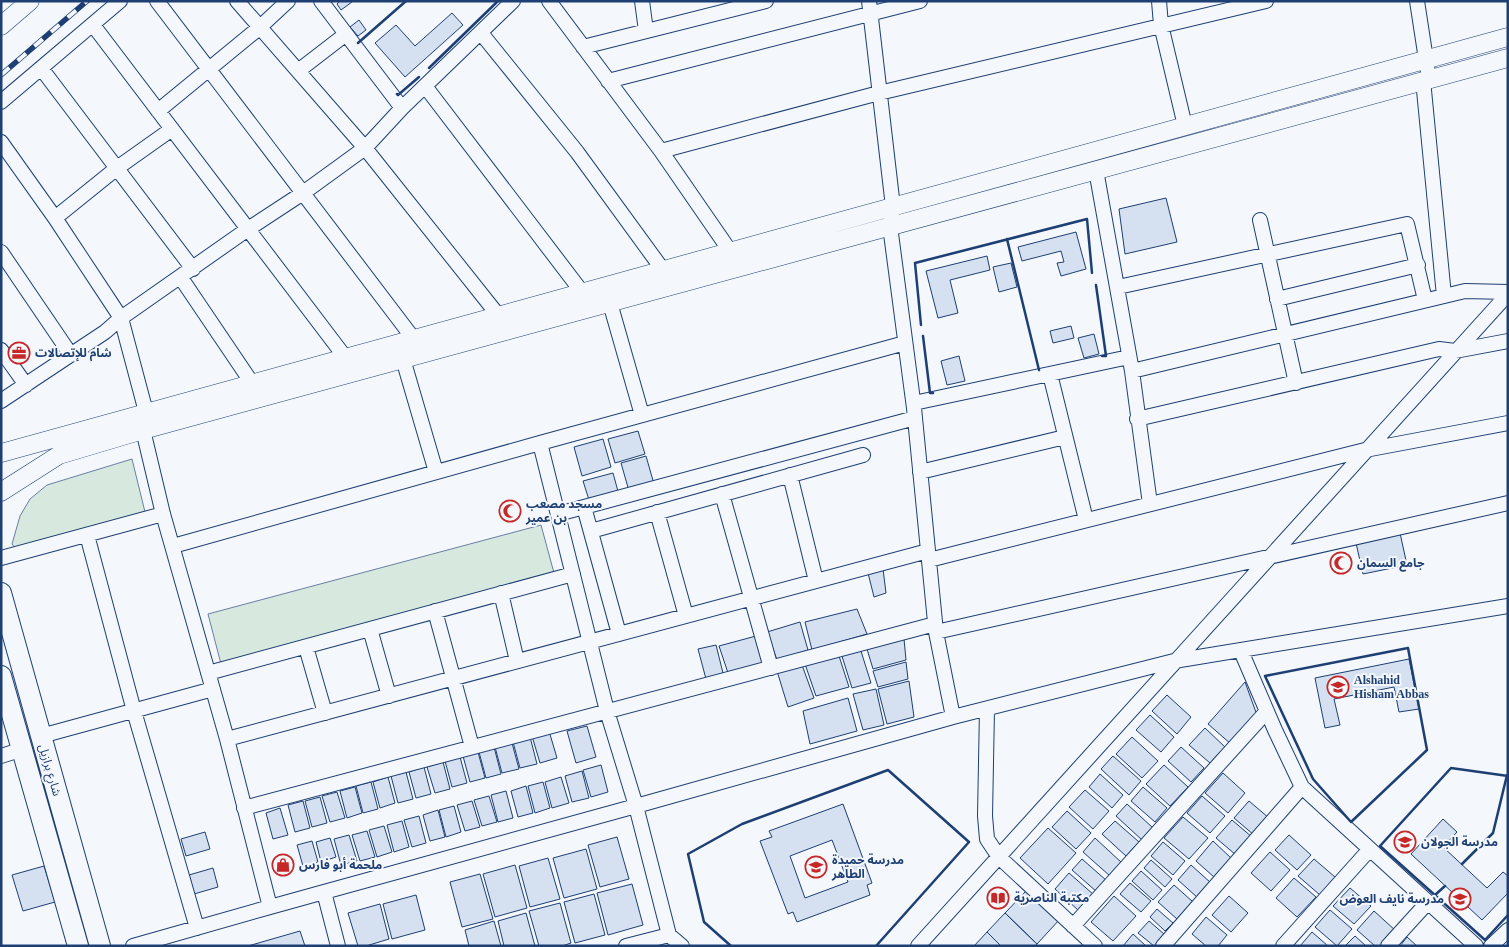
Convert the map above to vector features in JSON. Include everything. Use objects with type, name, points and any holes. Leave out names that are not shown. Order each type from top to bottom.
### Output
[{"type":"highway","name":"شارع برازيل","points":[[1,593],[100,946]]},
{"type":"highway","name":"شارع برازيل","points":[[1,676],[78,946]]},
{"type":"main road","points":[[1,26],[30,1]]},
{"type":"main road","points":[[1,453],[1508,37]]},
{"type":"main road","points":[[1,492],[59,455],[143,430],[1508,58]]},
{"type":"street","points":[[1,102],[120,1]]},
{"type":"street","points":[[157,1],[414,338]]},
{"type":"street","points":[[237,1],[365,148],[498,315]]},
{"type":"street","points":[[158,111],[260,28],[288,1]]},
{"type":"street","points":[[321,1],[402,108]]},
{"type":"street","points":[[1,401],[105,332],[121,318],[303,194],[365,148],[402,108],[513,1]]},
{"type":"street","points":[[549,1],[661,151],[730,251]]},
{"type":"street","points":[[642,1],[646,31]]},
{"type":"street","points":[[583,47],[646,31],[714,8],[766,1]]},
{"type":"street","points":[[608,81],[870,8],[920,1]]},
{"type":"street","points":[[1159,1],[1161,25],[1185,126]]},
{"type":"street","points":[[661,151],[879,92],[1266,1]]},
{"type":"street","points":[[1417,1],[1426,60],[1426,80],[1444,296]]},
{"type":"street","points":[[870,8],[893,207],[890,226],[914,403],[936,628],[952,717]]},
{"type":"street","points":[[92,25],[345,357]]},
{"type":"street","points":[[481,33],[577,152],[664,270]]},
{"type":"street","points":[[298,71],[346,34]]},
{"type":"street","points":[[41,68],[193,269]]},
{"type":"street","points":[[425,86],[582,292]]},
{"type":"street","points":[[55,218],[117,168],[172,129]]},
{"type":"street","points":[[1,142],[55,218],[121,318],[146,412]]},
{"type":"street","points":[[1096,170],[1132,371],[1150,504]]},
{"type":"street","points":[[1260,220],[1296,383]]},
{"type":"street","points":[[1118,287],[1407,224],[1425,300]]},
{"type":"street","points":[[1,252],[71,355]]},
{"type":"street","points":[[1277,299],[1418,265]]},
{"type":"street","points":[[181,278],[252,383]]},
{"type":"street","points":[[1132,371],[1465,291],[1508,293]]},
{"type":"street","points":[[918,946],[1508,293]]},
{"type":"street","points":[[610,302],[642,415]]},
{"type":"street","points":[[1137,419],[1440,349],[1455,351],[1508,341]]},
{"type":"street","points":[[173,546],[905,343]]},
{"type":"street","points":[[1,350],[26,385]]},
{"type":"street","points":[[914,403],[1129,356]]},
{"type":"street","points":[[403,359],[436,472]]},
{"type":"street","points":[[1050,374],[1086,520]]},
{"type":"street","points":[[558,514],[915,418]]},
{"type":"street","points":[[227,739],[816,581],[1086,520],[1365,450],[1508,424]]},
{"type":"street","points":[[143,430],[163,514],[227,739],[270,907]]},
{"type":"street","points":[[920,472],[1065,437]]},
{"type":"street","points":[[540,443],[607,711],[636,806],[670,935],[682,946]]},
{"type":"street","points":[[591,530],[864,455]]},
{"type":"street","points":[[790,475],[816,581]]},
{"type":"street","points":[[722,494],[753,598],[771,668]]},
{"type":"street","points":[[244,808],[771,668],[936,628],[1270,557],[1508,503]]},
{"type":"street","points":[[584,507],[619,634]]},
{"type":"street","points":[[658,512],[686,616]]},
{"type":"street","points":[[1,558],[163,514]]},
{"type":"street","points":[[87,535],[134,711],[196,928]]},
{"type":"street","points":[[208,673],[573,574]]},
{"type":"street","points":[[501,593],[517,662]]},
{"type":"street","points":[[133,946],[952,717],[1174,661],[1508,606]]},
{"type":"street","points":[[435,611],[472,747]]},
{"type":"street","points":[[370,629],[389,696]]},
{"type":"street","points":[[306,647],[325,713]]},
{"type":"street","points":[[1241,651],[1302,787],[1476,946]]},
{"type":"street","points":[[41,736],[212,689]]},
{"type":"street","points":[[987,708],[984,816],[987,839],[999,857],[1092,945]]},
{"type":"street","points":[[1073,926],[1267,711]]},
{"type":"street","points":[[1,756],[23,749]]},
{"type":"street","points":[[1163,946],[1302,787]]},
{"type":"street","points":[[1283,946],[1370,849]]},
{"type":"street","points":[[324,892],[338,946]]},
{"type":"street","points":[[1388,946],[1428,902]]},
{"type":"street","points":[[1491,946],[1508,930]]},
{"type":"street","points":[[626,946],[670,935]]},
{"type":"shaded area","points":[[132,459],[145,512],[15,548],[12,544],[20,516],[30,499],[47,485]]},
{"type":"shaded area","points":[[541,525],[554,573],[221,664],[208,614]]},
{"type":"building","points":[[340,1],[352,2],[341,10],[337,4]]},
{"type":"building","points":[[452,13],[463,25],[405,77],[375,43],[396,25],[415,46]]},
{"type":"building","points":[[359,20],[366,30],[358,36],[350,27]]},
{"type":"building","points":[[1166,198],[1177,242],[1125,254],[1119,209]]},
{"type":"building","points":[[1076,232],[1086,269],[1061,276],[1057,263],[1064,262],[1061,251],[1022,261],[1018,247]]},
{"type":"building","points":[[987,256],[990,270],[950,280],[958,313],[938,318],[926,271]]},
{"type":"building","points":[[1011,263],[1017,287],[999,292],[993,267]]},
{"type":"building","points":[[1071,326],[1074,338],[1053,343],[1050,331]]},
{"type":"building","points":[[1094,334],[1099,354],[1084,358],[1078,338]]},
{"type":"building","points":[[959,356],[965,381],[947,385],[941,361]]},
{"type":"building","points":[[638,431],[645,454],[615,463],[608,439]]},
{"type":"building","points":[[603,439],[611,467],[582,476],[574,447]]},
{"type":"building","points":[[646,456],[654,484],[629,491],[621,463]]},
{"type":"building","points":[[613,473],[619,495],[590,503],[583,481]]},
{"type":"building","points":[[1400,533],[1407,565],[1363,574],[1356,543]]},
{"type":"building","points":[[883,569],[886,593],[874,597],[868,573]]},
{"type":"building","points":[[857,609],[867,634],[812,650],[805,622]]},
{"type":"building","points":[[800,622],[808,650],[777,660],[767,632]]},
{"type":"building","points":[[756,636],[766,663],[728,673],[719,646]]},
{"type":"building","points":[[904,639],[906,660],[873,669],[867,649]]},
{"type":"building","points":[[716,645],[723,673],[706,679],[698,649]]},
{"type":"building","points":[[860,648],[871,683],[852,688],[841,653]]},
{"type":"building","points":[[839,656],[849,687],[816,696],[805,664]]},
{"type":"building","points":[[1409,659],[1419,709],[1399,712],[1394,687],[1334,699],[1340,725],[1325,728],[1315,678]]},
{"type":"building","points":[[906,662],[908,679],[878,687],[873,671]]},
{"type":"building","points":[[802,665],[814,698],[788,707],[777,671]]},
{"type":"building","points":[[909,681],[914,717],[887,724],[878,689]]},
{"type":"building","points":[[1245,682],[1257,715],[1231,744],[1208,724]]},
{"type":"building","points":[[876,689],[884,725],[863,730],[853,694]]},
{"type":"building","points":[[1167,695],[1191,717],[1177,734],[1152,711]]},
{"type":"building","points":[[848,698],[857,731],[810,744],[803,711]]},
{"type":"building","points":[[1150,715],[1174,737],[1161,752],[1136,730]]},
{"type":"building","points":[[587,726],[596,757],[576,763],[567,731]]},
{"type":"building","points":[[1205,728],[1225,747],[1210,763],[1189,745]]},
{"type":"building","points":[[549,731],[557,758],[540,763],[532,736]]},
{"type":"building","points":[[530,737],[537,764],[520,768],[513,742]]},
{"type":"building","points":[[1132,737],[1158,761],[1142,778],[1116,754]]},
{"type":"building","points":[[512,743],[519,769],[502,773],[495,747]]},
{"type":"building","points":[[494,747],[501,774],[486,778],[479,752]]},
{"type":"building","points":[[1181,747],[1204,768],[1191,782],[1168,761]]},
{"type":"building","points":[[478,752],[485,778],[470,782],[463,756]]},
{"type":"building","points":[[1113,756],[1141,781],[1129,795],[1101,769]]},
{"type":"building","points":[[460,757],[467,783],[452,787],[445,761]]},
{"type":"building","points":[[443,762],[450,789],[435,793],[427,767]]},
{"type":"building","points":[[601,765],[608,792],[591,797],[583,770]]},
{"type":"building","points":[[1164,765],[1188,787],[1170,806],[1146,784]]},
{"type":"building","points":[[424,767],[431,794],[416,798],[409,772]]},
{"type":"building","points":[[582,771],[589,798],[572,802],[565,776]]},
{"type":"building","points":[[406,772],[413,799],[398,803],[391,776]]},
{"type":"building","points":[[1223,773],[1245,793],[1228,813],[1205,793]]},
{"type":"building","points":[[1100,774],[1123,795],[1112,808],[1089,787]]},
{"type":"building","points":[[388,777],[395,803],[380,808],[373,782]]},
{"type":"building","points":[[561,777],[569,803],[552,808],[545,782]]},
{"type":"building","points":[[371,782],[378,809],[363,813],[356,786]]},
{"type":"building","points":[[543,782],[550,808],[535,813],[528,786]]},
{"type":"building","points":[[526,786],[533,813],[518,817],[511,791]]},
{"type":"building","points":[[355,787],[362,813],[347,818],[340,791]]},
{"type":"building","points":[[1143,787],[1167,808],[1155,822],[1131,801]]},
{"type":"building","points":[[1085,790],[1109,811],[1093,829],[1069,807]]},
{"type":"building","points":[[506,791],[513,818],[498,822],[491,795]]},
{"type":"building","points":[[337,792],[345,818],[330,822],[322,796]]},
{"type":"building","points":[[489,796],[497,822],[482,826],[474,800]]},
{"type":"building","points":[[1202,796],[1225,816],[1210,833],[1187,813]]},
{"type":"building","points":[[320,797],[327,823],[312,827],[305,801]]},
{"type":"building","points":[[303,801],[310,828],[295,832],[288,805]]},
{"type":"building","points":[[472,801],[480,827],[465,831],[457,805]]},
{"type":"building","points":[[1249,801],[1269,818],[1254,835],[1234,818]]},
{"type":"building","points":[[843,804],[872,883],[867,885],[870,895],[797,922],[793,912],[788,914],[760,841],[772,837],[769,831]],"holes":[[[832,840],[848,882],[805,898],[790,856]]]},
{"type":"building","points":[[1127,804],[1153,828],[1142,840],[1116,816]]},
{"type":"building","points":[[454,806],[461,832],[446,837],[439,810]]},
{"type":"building","points":[[280,808],[288,835],[273,839],[266,813]]},
{"type":"building","points":[[438,810],[445,837],[430,841],[423,815]]},
{"type":"building","points":[[1067,811],[1091,833],[1076,849],[1052,827]]},
{"type":"building","points":[[419,816],[426,843],[412,847],[404,820]]},
{"type":"building","points":[[1183,817],[1208,838],[1189,859],[1164,838]]},
{"type":"building","points":[[1443,819],[1457,832],[1443,847],[1487,888],[1503,872],[1508,876],[1508,893],[1482,920],[1411,854]]},
{"type":"building","points":[[1232,820],[1252,837],[1236,855],[1216,838]]},
{"type":"building","points":[[402,821],[409,847],[394,852],[387,825]]},
{"type":"building","points":[[1115,821],[1139,842],[1126,856],[1102,834]]},
{"type":"building","points":[[384,826],[392,852],[377,857],[369,830]]},
{"type":"building","points":[[1048,828],[1076,853],[1048,884],[1020,858]]},
{"type":"building","points":[[367,831],[375,857],[360,861],[352,835]]},
{"type":"building","points":[[205,832],[210,849],[186,856],[181,839]]},
{"type":"building","points":[[349,835],[357,861],[341,865],[334,839]]},
{"type":"building","points":[[1289,835],[1311,855],[1297,870],[1275,850]]},
{"type":"building","points":[[617,837],[629,879],[600,887],[588,845]]},
{"type":"building","points":[[330,838],[336,857],[321,862],[316,842]]},
{"type":"building","points":[[1095,838],[1122,863],[1110,876],[1083,852]]},
{"type":"building","points":[[312,841],[318,862],[303,866],[297,845]]},
{"type":"building","points":[[1213,841],[1231,858],[1214,877],[1196,861]]},
{"type":"building","points":[[1163,842],[1185,861],[1173,875],[1151,856]]},
{"type":"building","points":[[586,849],[597,889],[564,898],[553,858]]},
{"type":"building","points":[[1270,852],[1290,870],[1271,891],[1251,873]]},
{"type":"building","points":[[548,858],[560,899],[530,907],[519,866]]},
{"type":"building","points":[[1082,859],[1107,881],[1097,892],[1072,870]]},
{"type":"building","points":[[1314,859],[1335,877],[1320,895],[1298,876]]},
{"type":"building","points":[[1151,860],[1172,879],[1165,887],[1144,868]]},
{"type":"building","points":[[515,865],[527,908],[495,917],[483,874]]},
{"type":"building","points":[[1191,865],[1211,883],[1198,898],[1178,880]]},
{"type":"building","points":[[44,866],[55,902],[23,911],[12,875]]},
{"type":"building","points":[[213,868],[218,887],[194,894],[189,875]]},
{"type":"building","points":[[1141,871],[1162,890],[1153,900],[1132,881]]},
{"type":"building","points":[[1069,873],[1094,895],[1079,911],[1055,889]]},
{"type":"building","points":[[480,874],[493,919],[462,927],[450,882]]},
{"type":"building","points":[[1294,878],[1316,897],[1297,917],[1276,898]]},
{"type":"building","points":[[1130,883],[1151,901],[1141,912],[1120,894]]},
{"type":"building","points":[[632,884],[643,925],[608,935],[597,893]]},
{"type":"building","points":[[1174,885],[1193,902],[1177,919],[1158,902]]},
{"type":"building","points":[[1350,888],[1371,906],[1354,924],[1333,906]]},
{"type":"building","points":[[1028,889],[1060,919],[1037,944],[1005,913]]},
{"type":"building","points":[[594,894],[605,935],[575,943],[564,902]]},
{"type":"building","points":[[416,895],[425,930],[392,939],[383,904]]},
{"type":"building","points":[[1114,896],[1136,916],[1113,941],[1091,922]]},
{"type":"building","points":[[1229,896],[1248,913],[1231,932],[1212,915]]},
{"type":"building","points":[[560,903],[571,943],[562,946],[539,946],[529,911]]},
{"type":"building","points":[[380,904],[389,939],[366,946],[358,946],[348,913]]},
{"type":"building","points":[[1157,909],[1173,923],[1165,931],[1150,917]]},
{"type":"building","points":[[1330,910],[1352,929],[1337,946],[1315,927]]},
{"type":"building","points":[[1374,911],[1396,931],[1382,946],[1375,946],[1357,930]]},
{"type":"building","points":[[526,913],[535,946],[504,946],[498,921]]},
{"type":"building","points":[[1005,913],[1037,944],[1035,946],[1001,946],[987,932]]},
{"type":"building","points":[[1206,917],[1227,935],[1218,946],[1206,946],[1192,934]]},
{"type":"building","points":[[494,921],[501,946],[469,946],[465,930]]},
{"type":"building","points":[[1149,921],[1164,934],[1154,946],[1138,933]]},
{"type":"building","points":[[300,931],[305,946],[248,946]]},
{"type":"building","points":[[987,932],[1001,946],[974,946]]},
{"type":"building","points":[[1312,932],[1328,946],[1300,946]]},
{"type":"building","points":[[1133,934],[1146,946],[1123,946]]},
{"type":"building","points":[[1355,936],[1366,946],[1345,946]]},
{"type":"building","points":[[1407,937],[1417,946],[1400,946]]},
{"type":"railway","points":[[1,75],[87,1]]},
{"type":"wall","points":[[358,43],[406,1]]},
{"type":"wall","points":[[429,68],[498,1]]},
{"type":"wall","points":[[397,94],[419,77]]},
{"type":"wall","points":[[921,325],[915,263],[1087,219],[1092,273]]},
{"type":"wall","points":[[1007,239],[1039,370]]},
{"type":"wall","points":[[1096,285],[1106,356],[1102,356]]},
{"type":"wall","points":[[923,336],[930,393],[933,393]]},
{"type":"wall","points":[[1408,648],[1427,750],[1351,822],[1313,779],[1265,676],[1408,648]]},
{"type":"wall","points":[[1508,776],[1451,768],[1380,846],[1485,940],[1508,915]]},
{"type":"wall","points":[[731,946],[704,922],[688,854],[742,824],[888,770],[969,842],[876,946]]},
{"type":"wall","points":[[1462,864],[1493,833],[1507,775]]},
{"type":"wall","points":[[1435,895],[1445,886]]},
{"type":"place","name":"شام للإتصالات","points":[[19,353]]},
{"type":"place","name":"مسجد مصعب بن عمير","points":[[510,511]]},
{"type":"place","name":"جامع السمان","points":[[1341,563]]},
{"type":"place","name":"Alshahid Hisham Abbas","points":[[1338,687]]},
{"type":"place","name":"مدرسة الجولان","points":[[1405,842]]},
{"type":"place","name":"ملحمة أبو فارس","points":[[283,865]]},
{"type":"place","name":"مدرسة حميدة الطاهر","points":[[816,867]]},
{"type":"place","name":"مكتبة الناصرية","points":[[998,898]]},
{"type":"place","name":"مدرسة نايف العوض","points":[[1460,899]]}]
